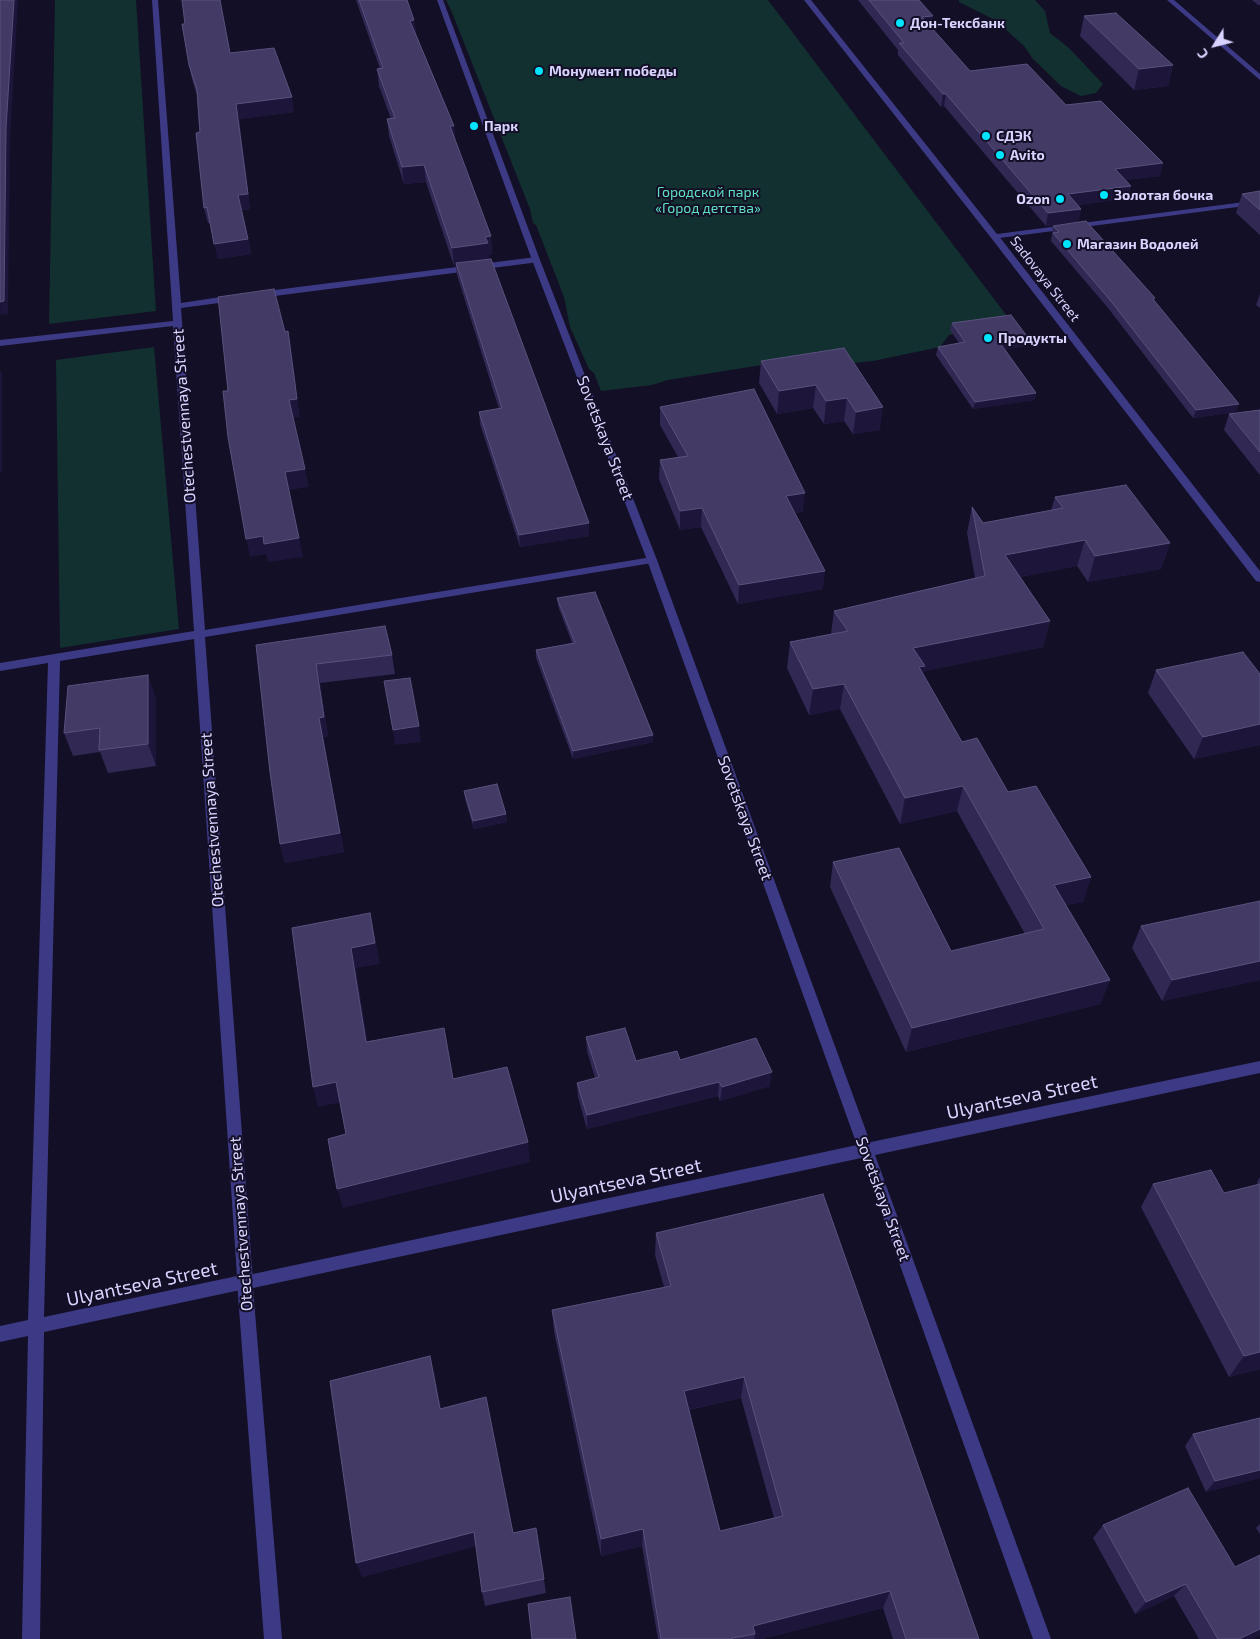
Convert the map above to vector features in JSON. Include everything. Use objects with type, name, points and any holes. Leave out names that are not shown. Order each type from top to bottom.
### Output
[{"type":"street","name":"Otechestvennaya Street","points":[[155,0],[198,634],[273,1639]]},
{"type":"street","name":"Sovetskaya Street","points":[[440,0],[536,260],[652,560],[1042,1639]]},
{"type":"street","name":"Sadovaya Street","points":[[807,0],[995,237],[1260,578]]},
{"type":"street","points":[[1170,0],[1260,78]]},
{"type":"street","points":[[995,237],[1260,202]]},
{"type":"street","points":[[177,306],[536,260]]},
{"type":"street","points":[[0,342],[178,323]]},
{"type":"street","points":[[0,667],[652,560]]},
{"type":"street","points":[[31,1639],[36,1326],[54,658]]},
{"type":"street","name":"Ulyantseva Street","points":[[0,1334],[1260,1067]]},
{"type":"green space","points":[[55,0],[136,0],[156,311],[49,324]]},
{"type":"green space","name":"Городской парк «Город детства»","points":[[446,0],[768,0],[1013,324],[949,335],[940,347],[873,361],[852,363],[774,363],[668,380],[652,385],[601,391],[594,373],[589,369],[570,327],[564,297]]},
{"type":"green space","points":[[959,0],[1035,0],[1045,11],[1050,33],[1069,48],[1103,84],[1096,93],[1081,96],[1061,86],[1033,59],[1024,46],[995,20],[959,2]]},
{"type":"green space","points":[[154,347],[179,629],[60,648],[56,360]]},
{"type":"building","points":[[0,0],[14,0],[6,128],[4,301],[0,302]]},
{"type":"building","points":[[182,0],[220,0],[230,53],[274,48],[292,97],[236,104],[248,194],[238,195],[248,239],[214,244],[207,207],[204,208],[196,133],[200,132],[197,90],[189,65],[182,24],[185,24]]},
{"type":"building","points":[[359,0],[407,0],[414,20],[410,21],[454,126],[450,126],[491,236],[485,237],[488,243],[452,248],[424,165],[402,167],[387,119],[395,118],[377,69],[383,68]]},
{"type":"building","points":[[869,0],[919,0],[933,16],[922,17],[970,71],[1027,64],[1066,105],[1101,101],[1163,163],[1115,169],[1131,186],[1068,194],[1081,209],[1048,213],[946,94],[943,94],[899,43],[904,43]]},
{"type":"building","points":[[1116,13],[1173,65],[1139,69],[1084,16]]},
{"type":"building","points":[[1260,191],[1260,210],[1242,194]]},
{"type":"building","points":[[1086,221],[1155,298],[1153,299],[1239,404],[1196,410],[1110,300],[1053,233],[1059,232],[1053,226]]},
{"type":"building","points":[[491,259],[589,523],[519,535],[479,412],[502,408],[456,263]]},
{"type":"building","points":[[274,289],[285,332],[288,331],[297,399],[289,400],[305,469],[285,472],[299,538],[264,544],[263,536],[246,539],[228,437],[223,391],[228,391],[218,297]]},
{"type":"building","points":[[1011,315],[1029,339],[1000,343],[1036,393],[975,402],[938,347],[965,342],[952,323]]},
{"type":"building","points":[[844,348],[883,407],[856,412],[847,398],[826,401],[816,385],[779,391],[761,361]]},
{"type":"building","points":[[754,389],[805,493],[786,496],[825,571],[739,585],[702,508],[680,511],[660,460],[688,456],[660,407]]},
{"type":"building","points":[[1260,410],[1260,452],[1229,414]]},
{"type":"building","points":[[1126,485],[1170,543],[1095,556],[1085,540],[1005,555],[1050,621],[913,648],[925,666],[919,667],[962,742],[977,738],[1008,792],[1036,786],[1091,877],[1054,885],[1110,980],[912,1028],[833,862],[899,848],[951,951],[1044,929],[963,786],[905,798],[844,684],[813,689],[790,642],[848,631],[834,611],[985,576],[972,507],[983,523],[1063,508],[1055,497]]},
{"type":"building","points":[[595,592],[653,735],[573,751],[536,650],[575,643],[557,598]]},
{"type":"building","points":[[385,626],[392,655],[316,664],[324,717],[319,718],[340,833],[280,844],[256,645]]},
{"type":"building","points":[[1243,652],[1260,674],[1260,724],[1203,737],[1156,670]]},
{"type":"building","points":[[148,675],[148,744],[99,750],[100,728],[64,733],[68,686]]},
{"type":"building","points":[[410,678],[419,726],[393,730],[384,681]]},
{"type":"building","points":[[497,784],[506,814],[473,821],[464,791]]},
{"type":"building","points":[[1260,901],[1260,961],[1172,980],[1141,926]]},
{"type":"building","points":[[370,913],[375,943],[351,948],[366,1042],[444,1028],[453,1079],[507,1067],[528,1142],[337,1189],[328,1139],[346,1134],[336,1082],[313,1087],[292,928]]},
{"type":"building","points":[[625,1028],[636,1061],[677,1051],[680,1060],[756,1038],[772,1072],[722,1087],[719,1082],[587,1115],[577,1083],[599,1077],[586,1037]]},
{"type":"building","points":[[1211,1170],[1224,1193],[1260,1184],[1260,1352],[1244,1356],[1153,1184]]},
{"type":"building","points":[[823,1194],[979,1639],[906,1639],[890,1591],[753,1626],[755,1634],[733,1639],[661,1639],[643,1529],[601,1539],[552,1310],[671,1286],[656,1233]],"holes":[[[744,1377],[783,1516],[720,1531],[684,1391]]]},
{"type":"building","points":[[430,1356],[440,1409],[486,1397],[513,1533],[536,1528],[544,1579],[482,1592],[474,1532],[356,1563],[330,1381]]},
{"type":"building","points":[[1260,1418],[1260,1470],[1215,1481],[1193,1434]]},
{"type":"building","points":[[1188,1488],[1235,1567],[1260,1555],[1260,1629],[1239,1639],[1218,1639],[1186,1584],[1146,1602],[1103,1525]]},
{"type":"building","points":[[570,1597],[576,1639],[532,1639],[528,1604]]},
{"type":"place","name":"Дон-Тексбанк","points":[[900,23]]},
{"type":"place","name":"Монумент победы","points":[[539,71]]},
{"type":"place","name":"Парк","points":[[474,126]]},
{"type":"place","name":"СДЭК","points":[[986,136]]},
{"type":"place","name":"Avito","points":[[1000,155]]},
{"type":"place","name":"Золотая бочка","points":[[1104,195]]},
{"type":"place","name":"Ozon","points":[[1060,199]]},
{"type":"place","name":"Магазин Водолей","points":[[1067,244]]},
{"type":"place","name":"Продукты","points":[[988,338]]}]
